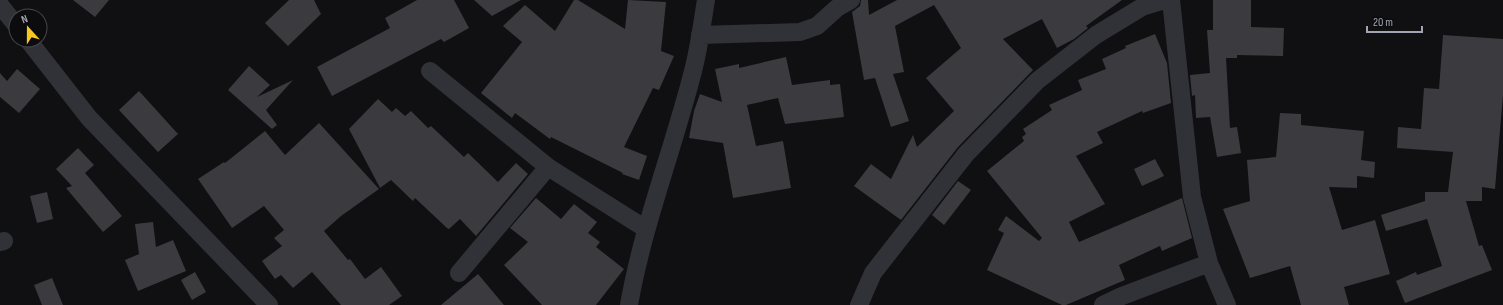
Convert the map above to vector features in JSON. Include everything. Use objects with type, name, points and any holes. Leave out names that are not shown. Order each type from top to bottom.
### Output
[{"type":"street","points":[[629,305],[635,268],[693,71],[706,0]]},
{"type":"street","points":[[700,35],[800,32],[817,26],[837,8],[851,0]]},
{"type":"street","points":[[859,305],[873,273],[966,154],[1037,81],[1096,35],[1142,7],[1165,0]]},
{"type":"street","points":[[1171,0],[1192,197],[1209,263],[1228,305]]},
{"type":"street","points":[[0,5],[8,15]]},
{"type":"street","points":[[34,48],[89,118],[269,305]]},
{"type":"street","points":[[430,72],[548,167],[646,230]]},
{"type":"street","points":[[459,273],[548,167]]},
{"type":"street","points":[[1103,305],[1122,296],[1209,263]]},
{"type":"building","points":[[73,0],[109,0],[95,17]]},
{"type":"building","points":[[289,0],[314,0],[321,14],[288,46],[265,23]]},
{"type":"building","points":[[417,0],[454,0],[469,28],[444,42],[441,39],[332,96],[317,67],[390,28],[385,18]]},
{"type":"building","points":[[474,0],[521,0],[492,16]]},
{"type":"building","points":[[574,0],[578,0],[625,29],[628,0],[666,2],[661,51],[674,56],[659,90],[653,88],[624,147],[647,156],[639,180],[622,174],[623,173],[551,137],[550,139],[515,113],[512,118],[481,93],[522,42],[503,26],[525,5],[555,31]]},
{"type":"building","points":[[861,0],[868,0],[869,15],[897,0],[1122,0],[1086,26],[1088,28],[1074,39],[1057,48],[1042,19],[1003,39],[1033,70],[958,147],[901,220],[854,186],[871,164],[891,179],[913,135],[917,147],[954,111],[926,78],[961,48],[934,5],[895,26],[904,72],[893,74],[909,121],[891,127],[875,78],[864,80],[852,12],[860,6]]},
{"type":"building","points":[[1213,0],[1251,0],[1251,27],[1284,28],[1283,56],[1237,55],[1237,58],[1226,58],[1230,128],[1237,127],[1241,153],[1217,157],[1210,117],[1196,118],[1195,95],[1192,96],[1190,75],[1210,73],[1207,30],[1213,30]]},
{"type":"building","points":[[1155,34],[1167,63],[1171,103],[1143,113],[1142,111],[1097,132],[1103,143],[1076,156],[1105,204],[1069,222],[1079,242],[1182,198],[1192,238],[1162,251],[1160,246],[1119,265],[1125,280],[1066,305],[1062,305],[987,270],[1004,233],[998,230],[1006,216],[1039,241],[1042,238],[987,171],[1024,141],[1022,137],[1026,134],[1023,129],[1052,110],[1049,105],[1082,90],[1078,80],[1106,69],[1102,59],[1126,48],[1125,46]]},
{"type":"building","points":[[1443,35],[1503,39],[1503,95],[1495,189],[1482,187],[1482,201],[1466,201],[1479,246],[1482,245],[1492,270],[1405,303],[1396,281],[1416,272],[1417,275],[1442,266],[1427,219],[1386,231],[1381,215],[1425,201],[1425,192],[1448,192],[1453,152],[1397,148],[1398,127],[1421,129],[1424,88],[1439,89]]},
{"type":"building","points":[[786,57],[792,85],[830,80],[830,85],[840,84],[844,117],[785,124],[778,98],[747,105],[756,146],[783,141],[791,188],[733,198],[723,143],[689,138],[694,111],[700,94],[722,102],[715,69],[739,64],[739,68]]},
{"type":"building","points":[[249,66],[270,85],[257,97],[293,80],[266,110],[277,125],[272,129],[228,90]]},
{"type":"building","points":[[17,69],[40,89],[19,113],[0,97],[0,73],[7,81]]},
{"type":"building","points":[[139,91],[178,134],[158,152],[119,110]]},
{"type":"building","points":[[378,99],[392,112],[396,108],[405,116],[411,111],[428,128],[431,126],[464,157],[468,153],[498,182],[516,163],[528,174],[476,236],[460,219],[449,229],[447,228],[415,198],[413,201],[391,180],[380,188],[349,129]]},
{"type":"building","points":[[1280,113],[1301,114],[1301,125],[1364,131],[1361,160],[1375,162],[1374,178],[1357,176],[1357,188],[1329,187],[1342,230],[1375,220],[1390,274],[1344,287],[1349,305],[1301,305],[1290,266],[1250,278],[1223,209],[1250,201],[1247,160],[1276,157]]},
{"type":"building","points":[[319,123],[379,189],[341,216],[324,231],[348,260],[350,259],[365,279],[381,267],[402,296],[389,305],[341,305],[312,272],[293,288],[281,275],[275,279],[262,261],[282,246],[274,238],[284,230],[264,206],[232,228],[198,179],[224,162],[225,163],[265,131],[285,155]]},
{"type":"building","points":[[78,148],[94,165],[85,173],[122,216],[103,232],[66,188],[72,186],[56,169]]},
{"type":"building","points":[[1155,159],[1164,176],[1142,186],[1134,169]]},
{"type":"building","points":[[958,181],[971,190],[944,225],[932,215]]},
{"type":"building","points":[[47,192],[53,219],[37,223],[30,196]]},
{"type":"building","points":[[536,198],[561,219],[574,204],[597,222],[588,233],[600,242],[596,247],[624,269],[596,305],[542,305],[504,265],[528,242],[510,228]]},
{"type":"building","points":[[153,222],[156,247],[173,240],[186,271],[138,291],[125,260],[139,254],[135,224]]},
{"type":"building","points":[[195,272],[206,292],[192,300],[181,280]]},
{"type":"building","points":[[478,274],[504,305],[441,305]]},
{"type":"building","points":[[52,278],[63,305],[42,305],[34,285]]}]
